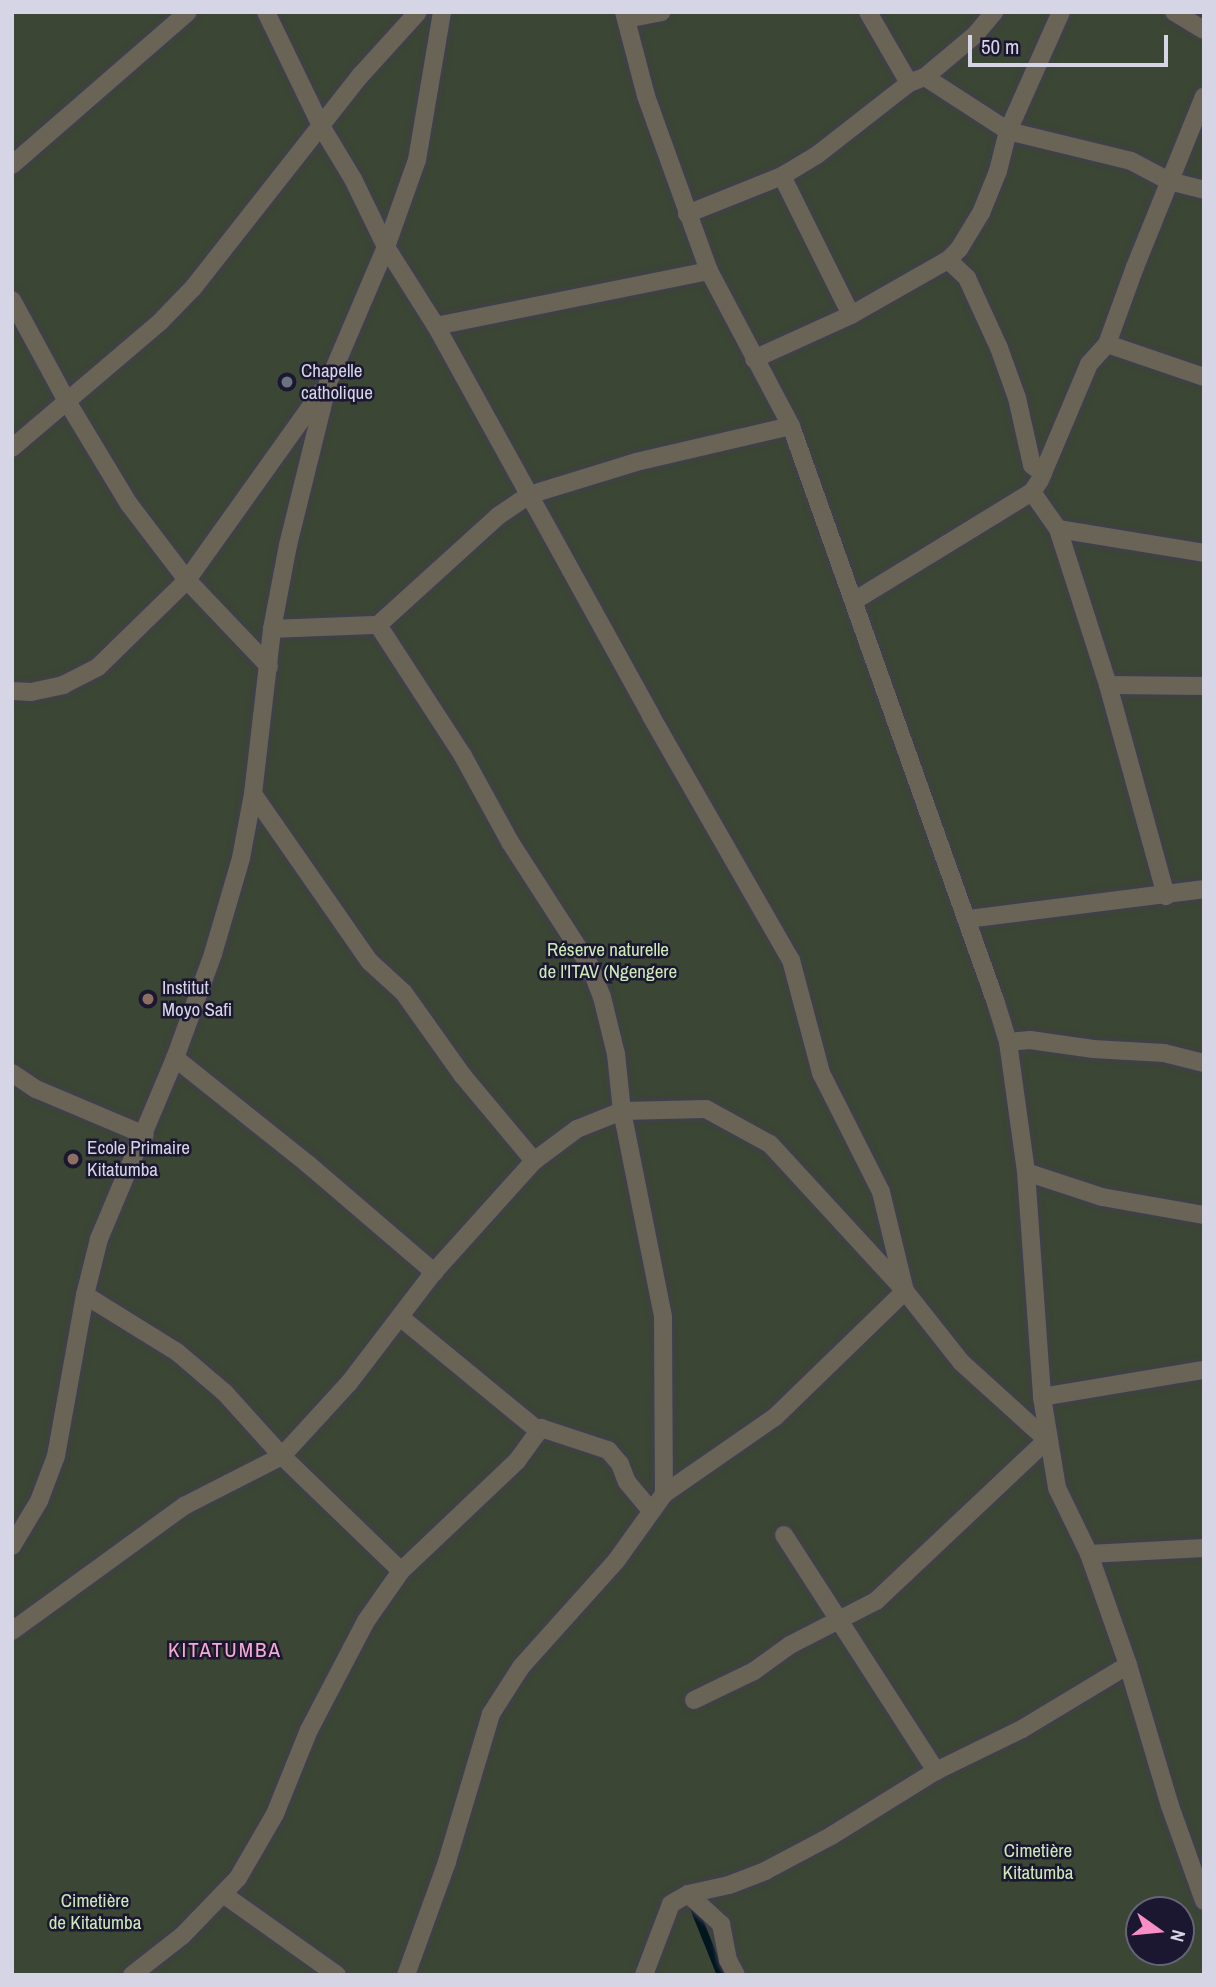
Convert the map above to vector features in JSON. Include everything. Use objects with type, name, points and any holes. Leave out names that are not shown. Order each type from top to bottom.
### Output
[{"type":"street","points":[[12,165],[188,12]]},
{"type":"street","points":[[266,12],[321,126],[353,179],[386,247],[436,326],[791,960],[821,1073],[881,1192],[905,1291]]},
{"type":"street","points":[[12,448],[160,322],[193,288],[360,76],[418,12]]},
{"type":"street","points":[[12,1546],[39,1501],[56,1456],[85,1295],[99,1239],[120,1185],[145,1135],[175,1058],[213,954],[241,858],[253,794],[272,629],[288,545],[328,383],[386,247],[417,160],[442,12]]},
{"type":"street","points":[[662,12],[625,16],[646,96],[709,271],[791,426],[854,601],[875,668],[968,919],[1008,1042],[1026,1172],[1042,1397],[1057,1489],[1089,1554],[1128,1665],[1170,1806],[1204,1901]]},
{"type":"street","points":[[868,12],[917,80],[1008,131],[1131,162],[1169,181],[1204,190]]},
{"type":"street","points":[[687,214],[782,176],[817,155],[975,35],[994,12]]},
{"type":"street","points":[[754,359],[851,315],[947,260],[959,250],[982,213],[998,171],[1008,131],[1061,12]]},
{"type":"street","points":[[1174,12],[1204,30]]},
{"type":"street","points":[[854,601],[1032,492],[1043,474],[1089,364],[1107,344],[1204,96]]},
{"type":"street","points":[[782,176],[851,315]]},
{"type":"street","points":[[947,260],[967,278],[999,348],[1017,398],[1032,465],[1043,474]]},
{"type":"street","points":[[436,326],[709,271]]},
{"type":"street","points":[[12,300],[68,403],[129,504],[187,580],[269,666]]},
{"type":"street","points":[[1107,344],[1204,377]]},
{"type":"street","points":[[12,691],[31,692],[63,685],[98,667],[187,580],[328,383]]},
{"type":"street","points":[[272,629],[377,625],[498,516],[529,495],[636,462],[791,426]]},
{"type":"street","points":[[1032,492],[1058,528],[1108,685],[1166,896]]},
{"type":"street","points":[[1058,528],[1204,553]]},
{"type":"street","points":[[377,625],[463,756],[510,842],[590,966],[616,1054],[622,1111],[663,1317],[664,1494]]},
{"type":"street","points":[[1108,685],[1204,686]]},
{"type":"street","points":[[253,794],[369,961],[404,993],[463,1076],[534,1161]]},
{"type":"street","points":[[968,919],[1166,896],[1204,888]]},
{"type":"street","points":[[1008,1042],[1030,1040],[1093,1049],[1164,1053],[1204,1063]]},
{"type":"street","points":[[175,1058],[309,1165],[434,1272]]},
{"type":"street","points":[[12,1073],[36,1089],[145,1135]]},
{"type":"street","points":[[12,1631],[184,1506],[282,1456],[349,1383],[434,1272],[534,1161],[576,1129],[622,1111],[706,1109],[769,1144],[905,1291],[961,1362],[1047,1440]]},
{"type":"street","points":[[1026,1172],[1102,1197],[1204,1215]]},
{"type":"street","points":[[406,1975],[447,1862],[491,1714],[521,1667],[616,1561],[664,1494],[775,1417],[905,1291]]},
{"type":"street","points":[[85,1295],[177,1352],[225,1393],[282,1456],[401,1571]]},
{"type":"street","points":[[400,1317],[539,1431]]},
{"type":"street","points":[[1042,1397],[1204,1370]]},
{"type":"street","points":[[132,1975],[181,1936],[238,1878],[261,1840],[309,1730],[366,1621],[401,1571],[517,1461],[541,1428],[608,1450],[620,1464],[626,1482],[651,1511]]},
{"type":"street","points":[[694,1700],[754,1671],[790,1645],[876,1601],[1047,1440]]},
{"type":"street","points":[[784,1535],[936,1771]]},
{"type":"street","points":[[1089,1554],[1204,1548]]},
{"type":"street","points":[[644,1975],[671,1904],[765,1871],[831,1836],[936,1771],[1022,1729],[1128,1665]]},
{"type":"street","points":[[223,1894],[337,1975]]},
{"type":"street","points":[[682,1898],[721,1924],[728,1960],[736,1975]]},
{"type":"green space","name":"Réserve naturelle de l'ITAV (Ngengere","points":[[12,12],[1204,12],[1204,1975],[12,1975]]},
{"type":"waterway","points":[[692,1903],[721,1975]]},
{"type":"place","name":"Chapelle catholique","points":[[287,382]]},
{"type":"place","name":"Institut Moyo Safi","points":[[148,999]]},
{"type":"place","name":"Ecole Primaire Kitatumba","points":[[73,1159]]},
{"type":"district","name":"KITATUMBA","points":[[225,1650]]},
{"type":"park label","name":"Cimetière Kitatumba","points":[[1038,1862]]},
{"type":"park label","name":"Cimetière de Kitatumba","points":[[95,1912]]}]
